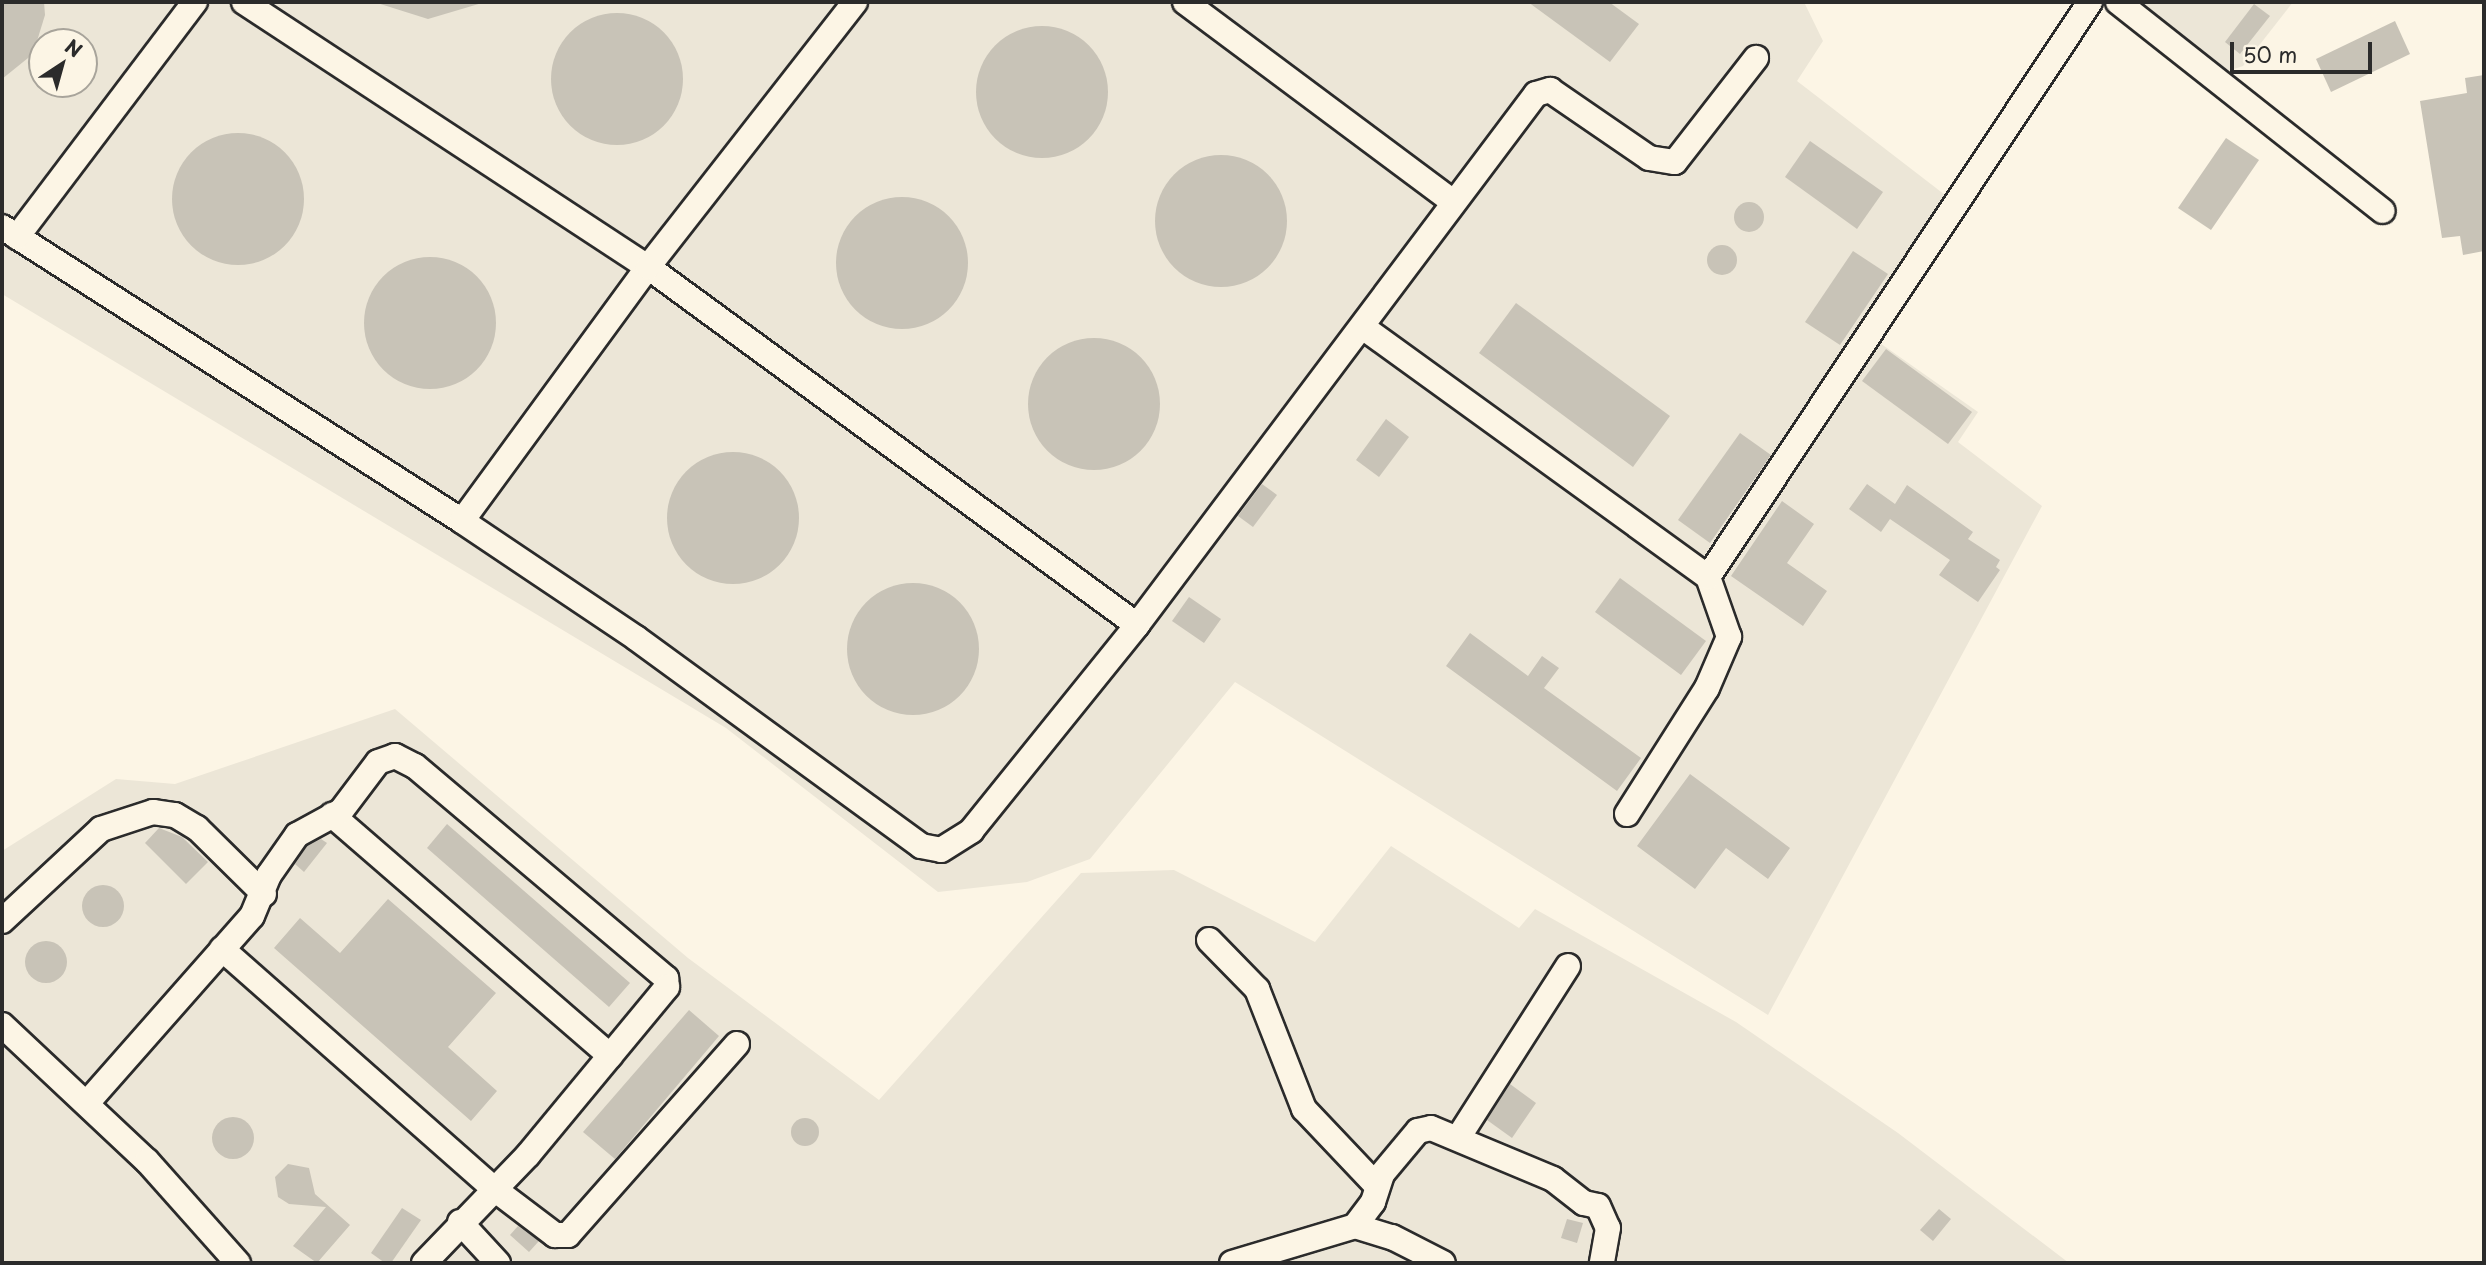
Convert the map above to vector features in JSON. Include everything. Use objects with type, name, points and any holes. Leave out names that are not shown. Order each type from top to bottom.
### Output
[{"type":"street","points":[[195,2],[9,232],[461,522],[636,638],[921,846],[941,850],[971,831],[1137,625],[1364,328],[1453,202],[1536,94],[1550,90],[1649,158],[1675,162],[1756,58]]},
{"type":"street","points":[[244,2],[648,267],[1137,625]]},
{"type":"street","points":[[461,522],[648,267],[855,2]]},
{"type":"street","points":[[1185,2],[1453,202]]},
{"type":"street","points":[[1708,577],[2090,2]]},
{"type":"street","points":[[2118,2],[2383,211]]},
{"type":"street","points":[[1364,328],[1708,577],[1730,637],[1707,688],[1627,814]]},
{"type":"street","points":[[87,1103],[222,949],[264,894],[269,875],[298,835],[341,811],[378,762],[395,756],[415,766],[666,978],[667,987],[528,1155],[460,1222],[424,1263]]},
{"type":"street","points":[[2,921],[101,829],[153,812],[175,815],[197,828],[264,894]]},
{"type":"street","points":[[332,815],[610,1056]]},
{"type":"street","points":[[1209,940],[1257,989],[1304,1109],[1377,1186]]},
{"type":"street","points":[[222,949],[493,1188],[555,1235],[568,1235],[737,1044]]},
{"type":"street","points":[[1458,1138],[1568,967]]},
{"type":"street","points":[[2,1025],[147,1161],[238,1263]]},
{"type":"street","points":[[1355,1226],[1373,1202],[1382,1174],[1418,1131],[1431,1128],[1553,1179],[1584,1203],[1598,1206],[1608,1228],[1602,1263]]},
{"type":"street","points":[[460,1222],[498,1263]]},
{"type":"street","points":[[1232,1263],[1355,1226],[1392,1237],[1443,1263]]},
{"type":"shaded area","points":[[2,2],[1804,2],[1823,41],[1797,81],[1949,198],[1860,329],[1978,412],[1958,442],[2042,506],[1768,1015],[1235,682],[1090,859],[1027,882],[938,892],[726,728],[2,294]]},
{"type":"shaded area","points":[[2138,2],[2293,2],[2243,66],[2228,71]]},
{"type":"shaded area","points":[[395,709],[688,958],[879,1100],[1081,873],[1174,870],[1315,942],[1391,846],[1519,928],[1535,909],[1736,1022],[1898,1133],[2069,1263],[2,1263],[2,851],[116,779],[175,784]]},
{"type":"building","points":[[2,2],[44,2],[45,15],[41,28],[28,28],[28,58],[2,79]]},
{"type":"building","points":[[374,2],[482,2],[482,3],[428,19]]},
{"type":"building","points":[[1528,2],[1609,2],[1639,24],[1610,62]]},
{"type":"building","points":[[2254,4],[2270,16],[2240,54],[2225,42]]},
{"type":"building","points":[[617,13],[642,18],[664,32],[678,54],[683,79],[678,104],[664,126],[642,140],[617,145],[592,140],[570,126],[556,104],[551,79],[556,54],[570,32],[592,18]]},
{"type":"building","points":[[2395,21],[2410,54],[2331,92],[2316,59]]},
{"type":"building","points":[[1042,26],[1067,31],[1089,45],[1103,67],[1108,92],[1103,117],[1089,139],[1067,153],[1042,158],[1017,153],[995,139],[981,117],[976,92],[981,67],[995,45],[1017,31]]},
{"type":"building","points":[[2484,75],[2484,251],[2463,255],[2460,236],[2442,238],[2420,101],[2467,93],[2465,78]]},
{"type":"building","points":[[238,133],[263,138],[285,152],[299,174],[304,199],[299,224],[285,246],[263,260],[238,265],[213,260],[191,246],[177,224],[172,199],[177,174],[191,152],[213,138]]},
{"type":"building","points":[[2226,138],[2259,160],[2211,230],[2178,208]]},
{"type":"building","points":[[1810,141],[1883,192],[1857,229],[1785,177]]},
{"type":"building","points":[[1221,155],[1246,160],[1268,174],[1282,196],[1287,221],[1282,246],[1268,268],[1246,282],[1221,287],[1196,282],[1174,268],[1160,246],[1155,221],[1160,196],[1174,174],[1196,160]]},
{"type":"building","points":[[902,197],[927,202],[949,216],[963,238],[968,263],[963,288],[949,310],[927,324],[902,329],[877,324],[855,310],[841,288],[836,263],[841,238],[855,216],[877,202]]},
{"type":"building","points":[[1749,202],[1759,207],[1764,217],[1759,227],[1749,232],[1739,227],[1734,217],[1739,207]]},
{"type":"building","points":[[1722,245],[1732,250],[1737,260],[1732,270],[1722,275],[1712,270],[1707,260],[1712,250]]},
{"type":"building","points":[[1853,251],[1888,274],[1840,345],[1805,322]]},
{"type":"building","points":[[430,257],[455,262],[477,276],[491,298],[496,323],[491,348],[477,370],[455,384],[430,389],[405,384],[383,370],[369,348],[364,323],[369,298],[383,276],[405,262]]},
{"type":"building","points":[[1516,303],[1670,416],[1633,467],[1479,353]]},
{"type":"building","points":[[1094,338],[1119,343],[1141,357],[1155,379],[1160,404],[1155,429],[1141,451],[1119,465],[1094,470],[1069,465],[1047,451],[1033,429],[1028,404],[1033,379],[1047,357],[1069,343]]},
{"type":"building","points":[[1886,349],[1972,412],[1948,444],[1862,381]]},
{"type":"building","points":[[1386,419],[1409,437],[1379,477],[1356,460]]},
{"type":"building","points":[[1740,433],[1771,455],[1710,543],[1678,520]]},
{"type":"building","points":[[733,452],[758,457],[780,471],[794,493],[799,518],[794,543],[780,565],[758,579],[733,584],[708,579],[686,565],[672,543],[667,518],[672,493],[686,471],[708,457]]},
{"type":"building","points":[[1262,484],[1277,495],[1253,527],[1238,516]]},
{"type":"building","points":[[1867,484],[1895,504],[1907,485],[1973,532],[1968,539],[2000,560],[1996,567],[2000,570],[1978,602],[1939,575],[1950,560],[1890,519],[1881,532],[1849,509]]},
{"type":"building","points":[[1782,501],[1814,524],[1787,563],[1827,591],[1803,626],[1731,576]]},
{"type":"building","points":[[1620,578],[1706,641],[1681,675],[1595,612]]},
{"type":"building","points":[[913,583],[938,588],[960,602],[974,624],[979,649],[974,674],[960,696],[938,710],[913,715],[888,710],[866,696],[852,674],[847,649],[852,624],[866,602],[888,588]]},
{"type":"building","points":[[1189,597],[1221,619],[1204,643],[1172,621]]},
{"type":"building","points":[[1470,633],[1528,676],[1542,656],[1559,668],[1544,688],[1641,758],[1617,791],[1446,666]]},
{"type":"building","points":[[1690,774],[1790,848],[1768,879],[1726,848],[1695,889],[1637,846]]},
{"type":"building","points":[[447,824],[630,983],[609,1007],[427,848]]},
{"type":"building","points":[[159,828],[182,837],[208,862],[186,884],[145,843]]},
{"type":"building","points":[[321,839],[327,843],[304,872],[295,864],[307,846]]},
{"type":"building","points":[[103,885],[118,891],[124,906],[118,921],[103,927],[88,921],[82,906],[88,891]]},
{"type":"building","points":[[388,899],[496,993],[448,1047],[497,1091],[471,1121],[274,948],[300,918],[340,953]]},
{"type":"building","points":[[46,941],[61,947],[67,962],[61,977],[46,983],[31,977],[25,962],[31,947]]},
{"type":"building","points":[[689,1010],[719,1036],[615,1159],[583,1132]]},
{"type":"building","points":[[1510,1084],[1536,1103],[1512,1138],[1487,1120]]},
{"type":"building","points":[[233,1117],[248,1123],[254,1138],[248,1153],[233,1159],[218,1153],[212,1138],[218,1123]]},
{"type":"building","points":[[805,1118],[815,1122],[819,1132],[815,1142],[805,1146],[795,1142],[791,1132],[795,1122]]},
{"type":"building","points":[[288,1164],[309,1168],[315,1194],[350,1225],[317,1263],[293,1246],[326,1207],[289,1204],[278,1197],[275,1177]]},
{"type":"building","points":[[402,1208],[421,1220],[391,1263],[385,1263],[371,1253]]},
{"type":"building","points":[[1939,1209],[1951,1219],[1933,1241],[1920,1230]]},
{"type":"building","points":[[1567,1219],[1583,1223],[1577,1243],[1561,1238]]},
{"type":"building","points":[[518,1226],[539,1241],[529,1252],[510,1235]]}]
